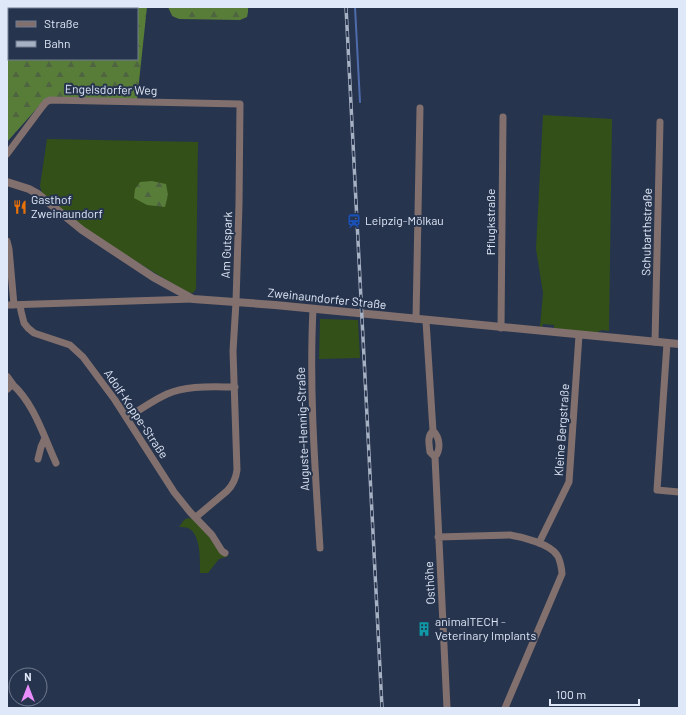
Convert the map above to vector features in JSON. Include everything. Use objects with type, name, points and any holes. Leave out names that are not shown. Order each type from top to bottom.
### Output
[{"type":"street","name":"Engelsdorfer Weg","points":[[7,154],[42,107],[50,100],[240,104]]},
{"type":"street","name":"Am Gutspark","points":[[196,517],[231,487],[236,479],[238,466],[233,351],[239,204],[240,104]]},
{"type":"street","points":[[416,319],[420,108]]},
{"type":"street","name":"Pflugkstraße","points":[[501,328],[503,118]]},
{"type":"street","name":"Schubarthstraße","points":[[655,342],[660,122]]},
{"type":"street","name":"Zweinaundorfer Straße","points":[[7,182],[29,189],[38,194],[82,230],[153,278],[193,299],[679,344]]},
{"type":"street","name":"Adolf-Koppe-Straße","points":[[7,242],[14,305],[21,311],[24,323],[34,333],[70,345],[83,357],[115,400],[174,492],[190,512],[212,535],[225,553]]},
{"type":"street","points":[[14,305],[193,299]]},
{"type":"street","name":"Auguste-Hennig-Straße","points":[[313,309],[311,356],[314,452],[320,548]]},
{"type":"street","name":"Osthöhe","points":[[426,321],[433,431],[437,435],[439,452],[435,457],[447,708]]},
{"type":"street","name":"Kleine Bergstraße","points":[[539,543],[569,482],[579,335]]},
{"type":"street","points":[[667,343],[656,490],[679,492]]},
{"type":"street","points":[[9,384],[18,389],[34,412],[56,463]]},
{"type":"street","points":[[127,418],[167,394],[176,391],[198,388],[235,387]]},
{"type":"street","points":[[38,459],[45,438]]},
{"type":"street","points":[[438,537],[510,535],[539,543],[549,548],[558,556],[562,574],[505,708]]},
{"type":"green space","points":[[7,7],[79,7],[8,8],[7,21]]},
{"type":"green space","points":[[147,7],[137,100],[46,98],[7,142],[7,21],[8,60],[138,60],[138,8],[78,8]]},
{"type":"green space","points":[[168,7],[248,7],[248,12],[247,17],[240,20],[179,19],[172,16]]},
{"type":"green space","points":[[543,115],[612,119],[609,331],[602,330],[595,333],[554,329],[554,325],[543,324],[542,327],[540,327],[543,293],[536,249]]},
{"type":"green space","points":[[47,139],[198,142],[196,289],[193,293],[186,292],[82,228],[42,193],[40,186]]},
{"type":"green space","points":[[152,181],[166,184],[168,195],[165,207],[147,205],[134,198],[135,189],[140,182]]},
{"type":"green space","points":[[320,319],[358,320],[360,358],[319,359]]},
{"type":"green space","points":[[188,518],[192,519],[213,540],[222,553],[229,556],[219,559],[208,573],[200,573],[198,541],[192,531],[185,527],[179,527],[184,520]]},
{"type":"waterway","points":[[355,7],[360,102]]},
{"type":"railway","points":[[346,7],[382,708]]},
{"type":"place","name":"Gasthof Zweinaundorf","points":[[20,207]]},
{"type":"place","name":"Leipzig-Mölkau","points":[[354,221]]},
{"type":"place","name":"animalTECH - Veterinary Implants","points":[[424,629]]}]
